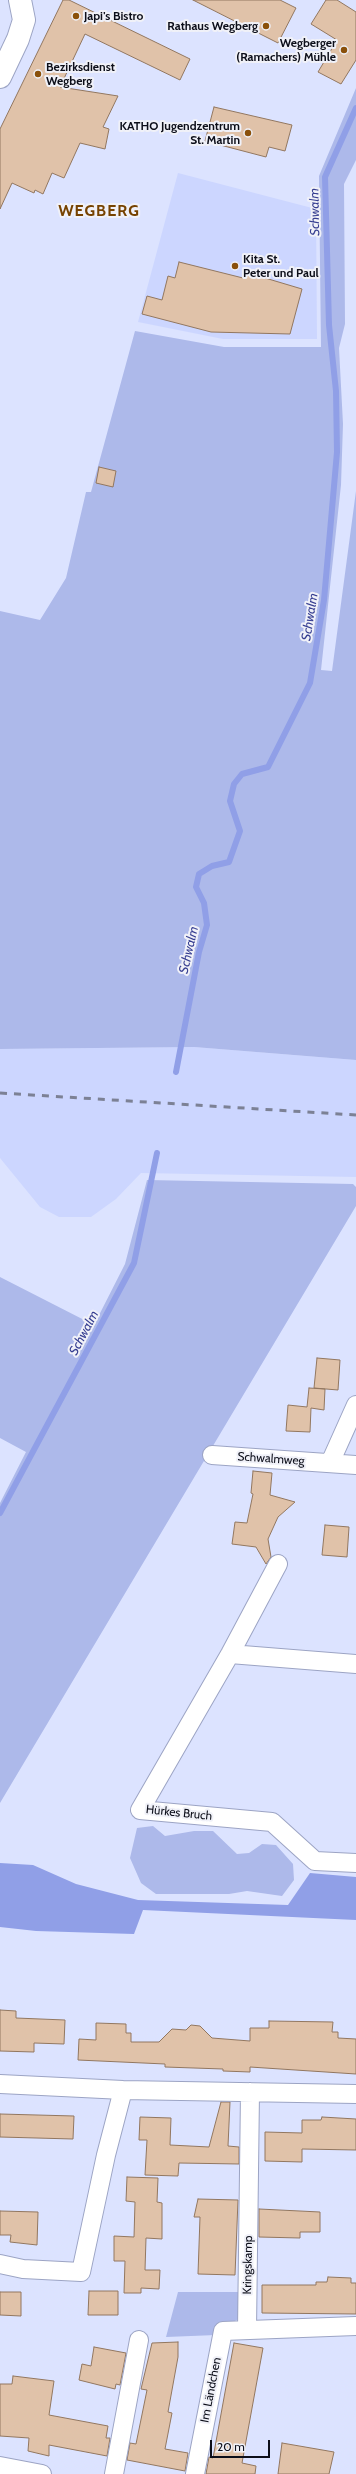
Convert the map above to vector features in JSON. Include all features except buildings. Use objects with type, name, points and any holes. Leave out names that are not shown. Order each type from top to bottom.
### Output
[{"type":"street","points":[[0,77],[18,39],[24,20],[23,1]]},
{"type":"street","points":[[330,1463],[356,1405]]},
{"type":"street","name":"Schwalmweg","points":[[212,1455],[356,1465]]},
{"type":"street","name":"Hürkes Bruch","points":[[278,1564],[230,1654],[140,1810],[272,1822],[315,1861],[356,1863]]},
{"type":"street","points":[[230,1654],[356,1664]]},
{"type":"street","points":[[0,2084],[123,2090],[356,2094]]},
{"type":"street","points":[[0,2264],[23,2269],[81,2272],[106,2155],[123,2090]]},
{"type":"street","name":"Kringskamp","points":[[247,2330],[250,2092]]},
{"type":"street","points":[[247,2330],[356,2326]]},
{"type":"street","name":"Im Ländchen","points":[[195,2474],[223,2331],[247,2330]]},
{"type":"street","points":[[114,2474],[138,2340]]},
{"type":"street","points":[[0,2466],[42,2474]]},
{"type":"shaded area","points":[[356,88],[356,160],[344,184],[345,324],[339,348],[343,424],[341,485],[321,670],[332,671],[356,491],[356,1060],[194,1047],[0,1049],[0,611],[40,620],[66,578],[86,492],[91,492],[135,331],[224,347],[321,347],[319,176]]},
{"type":"shaded area","name":"Kita St. Peter und Paul","points":[[178,173],[316,209],[317,339],[223,339],[138,322]]},
{"type":"shaded area","points":[[194,1047],[356,1060],[356,1177],[141,1173],[116,1199],[91,1217],[59,1217],[40,1207],[0,1158],[0,1049]]},
{"type":"shaded area","points":[[147,1180],[353,1184],[356,1187],[356,1206],[0,1803],[0,1503],[26,1452],[0,1438],[0,1277],[94,1325],[125,1264]]},
{"type":"shaded area","points":[[153,1826],[165,1836],[194,1831],[213,1831],[237,1854],[249,1853],[262,1844],[276,1845],[293,1864],[294,1880],[282,1896],[247,1891],[229,1894],[156,1894],[141,1883],[130,1858],[137,1828]]},
{"type":"shaded area","points":[[0,1863],[33,1865],[76,1884],[138,1900],[288,1905],[310,1873],[356,1877],[356,1920],[143,1910],[134,1934],[36,1931],[0,1927]]},
{"type":"shaded area","points":[[178,2292],[244,2292],[243,2317],[218,2329],[216,2335],[166,2337]]},
{"type":"waterway","name":"Schwalm","points":[[176,1072],[199,952],[207,925],[204,903],[196,887],[199,874],[212,866],[229,862],[240,831],[230,801],[234,784],[242,774],[268,767],[310,683],[324,600],[337,452],[336,391],[329,325],[325,177],[356,108]]},
{"type":"waterway","name":"Schwalm","points":[[0,1513],[134,1263],[157,1153]]},
{"type":"railway","points":[[0,1093],[356,1115]]},
{"type":"place","name":"Japi's Bistro","points":[[76,16]]},
{"type":"place","name":"Rathaus Wegberg","points":[[266,26]]},
{"type":"place","name":"Wegberger (Ramachers) Mühle","points":[[344,50]]},
{"type":"place","name":"Bezirksdienst Wegberg","points":[[38,74]]},
{"type":"place","name":"KATHO Jugendzentrum St. Martin","points":[[248,133]]},
{"type":"place","name":"Kita St. Peter und Paul","points":[[235,266]]},
{"type":"district","name":"WEGBERG","points":[[99,211]]}]
